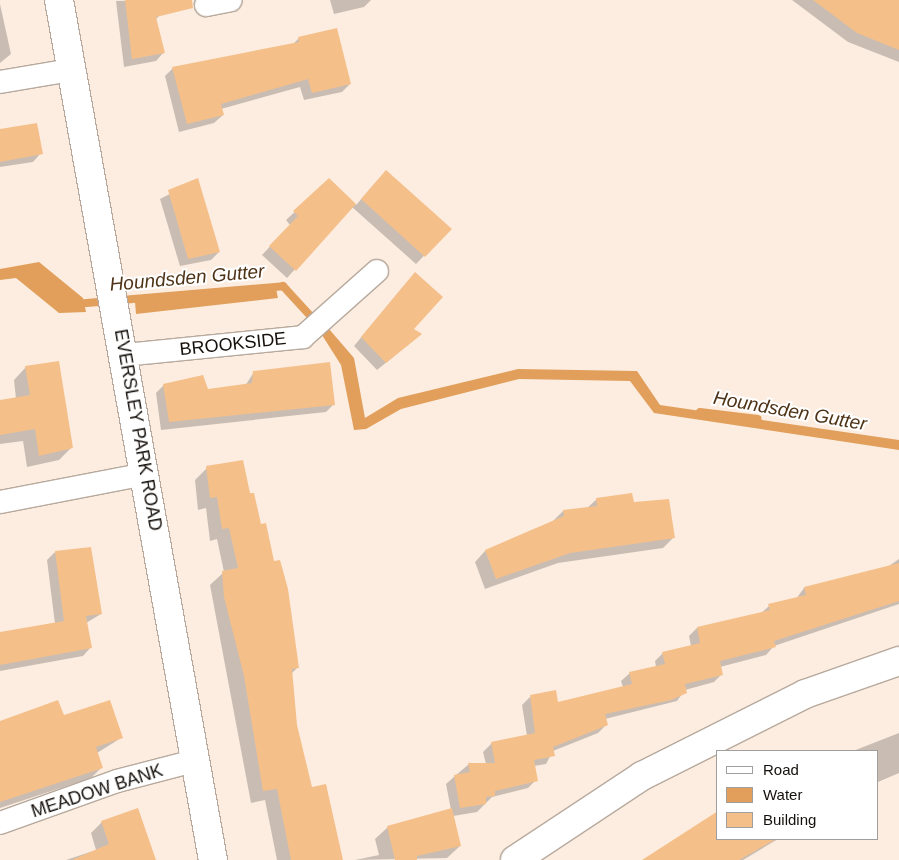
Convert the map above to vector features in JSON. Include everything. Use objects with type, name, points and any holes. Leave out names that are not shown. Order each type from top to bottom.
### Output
[{"type":"street","name":"EVERSLEY PARK ROAD","points":[[58,0],[146,474],[194,761],[213,860]]},
{"type":"street","points":[[206,5],[231,0]]},
{"type":"street","points":[[0,82],[72,70]]},
{"type":"street","name":"BROOKSIDE","points":[[124,355],[303,337],[377,271]]},
{"type":"street","points":[[0,502],[146,474]]},
{"type":"street","points":[[515,860],[642,776],[805,694],[899,661]]},
{"type":"street","name":"MEADOW BANK","points":[[0,823],[117,781],[194,761]]},
{"type":"water","points":[[39,262],[83,298],[86,312],[59,313],[16,278],[0,280],[0,269]]},
{"type":"water","points":[[276,289],[278,298],[136,314],[135,302]]},
{"type":"water","points":[[329,329],[354,358],[365,418],[398,398],[518,369],[637,371],[660,405],[899,440],[899,450],[654,413],[630,381],[519,379],[401,409],[366,429],[354,430],[341,365],[322,335]]},
{"type":"building","points":[[125,0],[192,0],[193,8],[156,17],[165,53],[132,59]]},
{"type":"building","points":[[813,0],[899,0],[899,50],[857,33]]},
{"type":"building","points":[[337,28],[351,84],[312,93],[308,79],[221,104],[224,115],[187,124],[172,67],[299,42],[298,37]]},
{"type":"building","points":[[37,123],[43,154],[0,162],[0,129]]},
{"type":"building","points":[[386,170],[452,229],[425,257],[361,199]]},
{"type":"building","points":[[198,178],[220,252],[188,259],[168,190]]},
{"type":"building","points":[[329,178],[356,204],[296,271],[269,246],[298,216],[293,211]]},
{"type":"building","points":[[415,272],[443,297],[414,329],[422,334],[386,363],[361,337]]},
{"type":"building","points":[[59,361],[73,448],[39,456],[35,429],[0,435],[0,400],[30,395],[25,366]]},
{"type":"building","points":[[330,362],[335,405],[169,422],[163,384],[203,375],[208,389],[252,383],[253,371]]},
{"type":"building","points":[[243,460],[250,493],[254,493],[261,524],[266,523],[274,561],[280,560],[288,589],[299,668],[292,669],[297,725],[312,787],[326,784],[343,860],[291,860],[277,789],[263,791],[244,676],[224,597],[222,571],[238,568],[229,528],[222,529],[217,497],[210,498],[206,466]]},
{"type":"building","points":[[632,493],[634,502],[669,499],[675,538],[570,553],[496,579],[485,550],[564,516],[563,510],[597,506],[596,498]]},
{"type":"building","points":[[91,547],[102,614],[86,616],[92,648],[0,665],[0,632],[64,621],[55,551]]},
{"type":"building","points":[[899,563],[899,601],[774,641],[776,647],[720,661],[723,675],[685,684],[687,693],[671,700],[605,714],[608,725],[553,747],[555,756],[534,760],[538,781],[495,791],[495,796],[486,797],[486,804],[460,808],[454,775],[470,772],[468,763],[495,763],[491,742],[535,733],[530,695],[556,690],[558,702],[632,684],[629,672],[665,664],[662,652],[700,643],[697,627],[770,610],[768,604],[806,595],[804,587]]},
{"type":"building","points":[[58,700],[64,715],[110,700],[123,738],[96,747],[103,768],[0,802],[0,721]]},
{"type":"building","points":[[138,808],[156,860],[72,860],[109,844],[101,821]]},
{"type":"building","points":[[452,808],[461,846],[417,856],[417,860],[395,860],[387,826]]},
{"type":"building","points":[[716,812],[716,840],[774,840],[739,860],[642,860]]},
{"type":"waterway","name":"Houndsden Gutter","points":[[75,304],[283,286],[316,322]]},
{"type":"waterway","name":"Houndsden Gutter","points":[[700,412],[758,419]]}]
